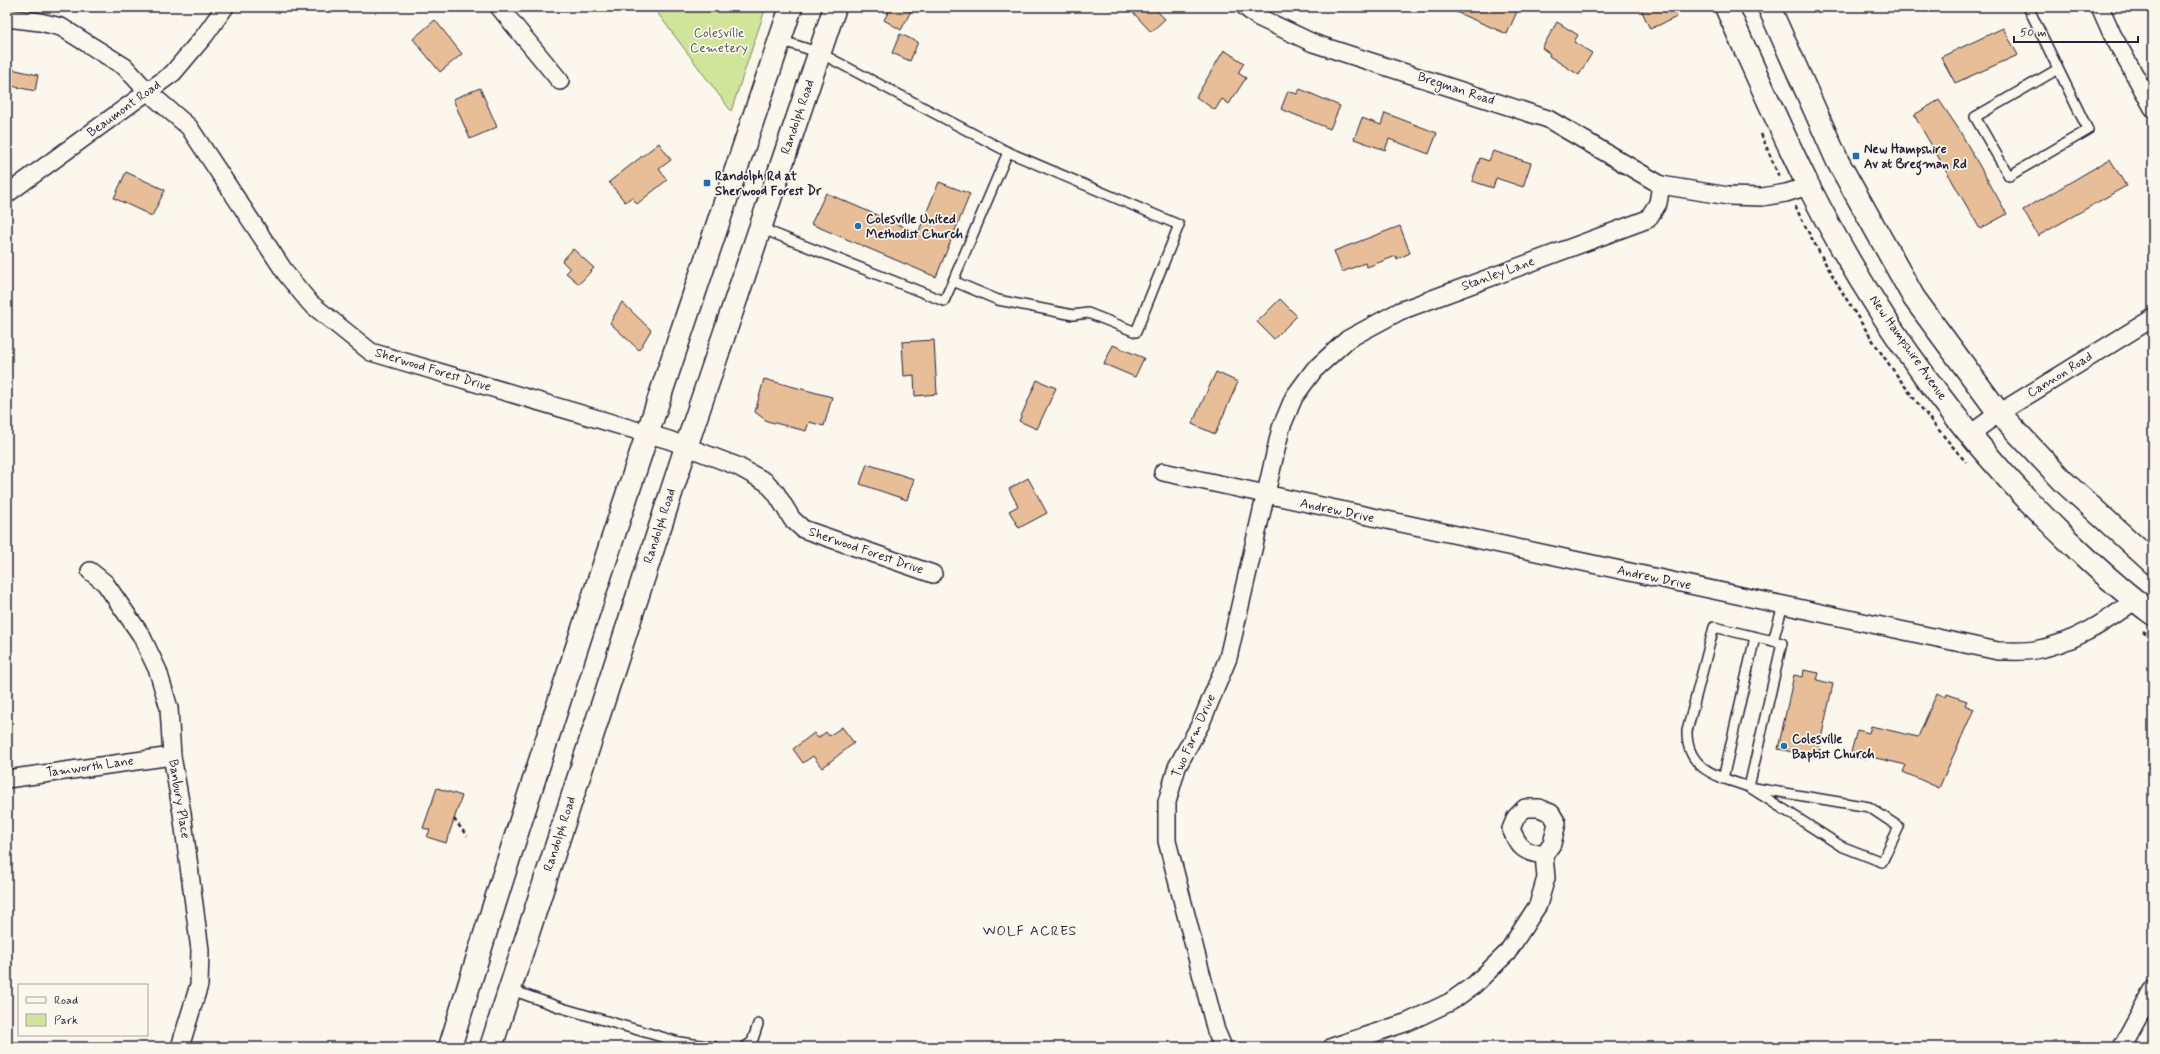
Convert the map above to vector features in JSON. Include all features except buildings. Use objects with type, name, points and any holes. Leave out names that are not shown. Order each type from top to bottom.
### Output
[{"type":"main road","points":[[450,1047],[528,795],[646,434],[791,7]]},
{"type":"main road","name":"Randolph Road","points":[[491,1047],[686,447],[835,7]]},
{"type":"main road","name":"New Hampshire Avenue","points":[[1726,7],[1808,186],[1879,312],[1969,435],[2044,518],[2135,600],[2153,614]]},
{"type":"main road","points":[[1769,7],[1838,162],[1914,298],[1999,413],[2065,483],[2153,563]]},
{"type":"street","name":"Beaumont Road","points":[[7,194],[147,90],[173,73],[205,36],[225,7]]},
{"type":"street","points":[[499,7],[560,81]]},
{"type":"street","name":"Bregman Road","points":[[1245,7],[1258,17],[1312,43],[1548,119],[1661,185]]},
{"type":"street","points":[[2100,7],[2112,34],[2153,108]]},
{"type":"street","name":"Sherwood Forest Drive","points":[[7,18],[40,22],[61,27],[125,67],[147,90],[189,127],[287,276],[310,303],[371,352],[646,434],[737,466],[766,482],[776,493],[792,520],[803,529],[933,574]]},
{"type":"street","points":[[1661,185],[1728,196],[1762,197],[1786,193],[1808,186]]},
{"type":"street","name":"Stanley Lane","points":[[1264,495],[1281,428],[1294,397],[1314,370],[1348,339],[1400,311],[1648,219],[1658,203],[1661,185]]},
{"type":"street","name":"Cannon Road","points":[[1969,435],[1999,413],[2153,318]]},
{"type":"street","name":"Andrew Drive","points":[[1163,472],[1264,495],[1998,651],[2034,650],[2075,637],[2108,620],[2135,600]]},
{"type":"street","name":"Two Farm Drive","points":[[1223,1047],[1216,1031],[1167,841],[1167,802],[1177,767],[1201,723],[1228,658],[1264,495]]},
{"type":"street","name":"Banbury Place","points":[[90,570],[105,583],[141,635],[158,671],[169,708],[172,756],[182,813],[200,950],[199,985],[180,1047]]},
{"type":"street","name":"Tamworth Lane","points":[[7,779],[172,756]]},
{"type":"street","points":[[1332,1047],[1408,1022],[1450,1002],[1474,985],[1507,953],[1538,905],[1546,878],[1544,855]]},
{"type":"street","points":[[2122,1047],[2153,990]]},
{"type":"lane","points":[[2028,7],[2088,130],[2009,176],[1975,117],[2058,69]]},
{"type":"lane","points":[[780,40],[820,53],[1008,152],[1179,226],[1136,332],[1088,313],[1073,316],[998,300],[953,281]]},
{"type":"lane","points":[[760,228],[944,301],[1008,152]]},
{"type":"lane","points":[[1773,641],[1782,605]]},
{"type":"lane","points":[[1749,787],[1782,643],[1714,627],[1687,731],[1687,743],[1696,760],[1708,773],[1749,787],[1869,807],[1899,827],[1882,862],[1841,846],[1749,787]]},
{"type":"lane","points":[[1723,779],[1755,637]]},
{"type":"lane","points":[[509,990],[562,1008],[679,1042],[714,1047]]},
{"type":"lane","points":[[745,1047],[752,1042],[758,1024]]},
{"type":"path","points":[[454,819],[457,820],[467,836]]},
{"type":"green space","name":"Colesville Cemetery","points":[[653,7],[766,7],[731,111]]},
{"type":"place","name":"New Hampshire Av at Bregman Rd","points":[[1856,156]]},
{"type":"place","name":"Randolph Rd at Sherwood Forest Dr","points":[[707,183]]},
{"type":"place","name":"Colesville United Methodist Church","points":[[858,226]]},
{"type":"place","name":"Colesville Baptist Church","points":[[1784,746]]},
{"type":"district","name":"WOLF ACRES","points":[[1030,931]]}]
